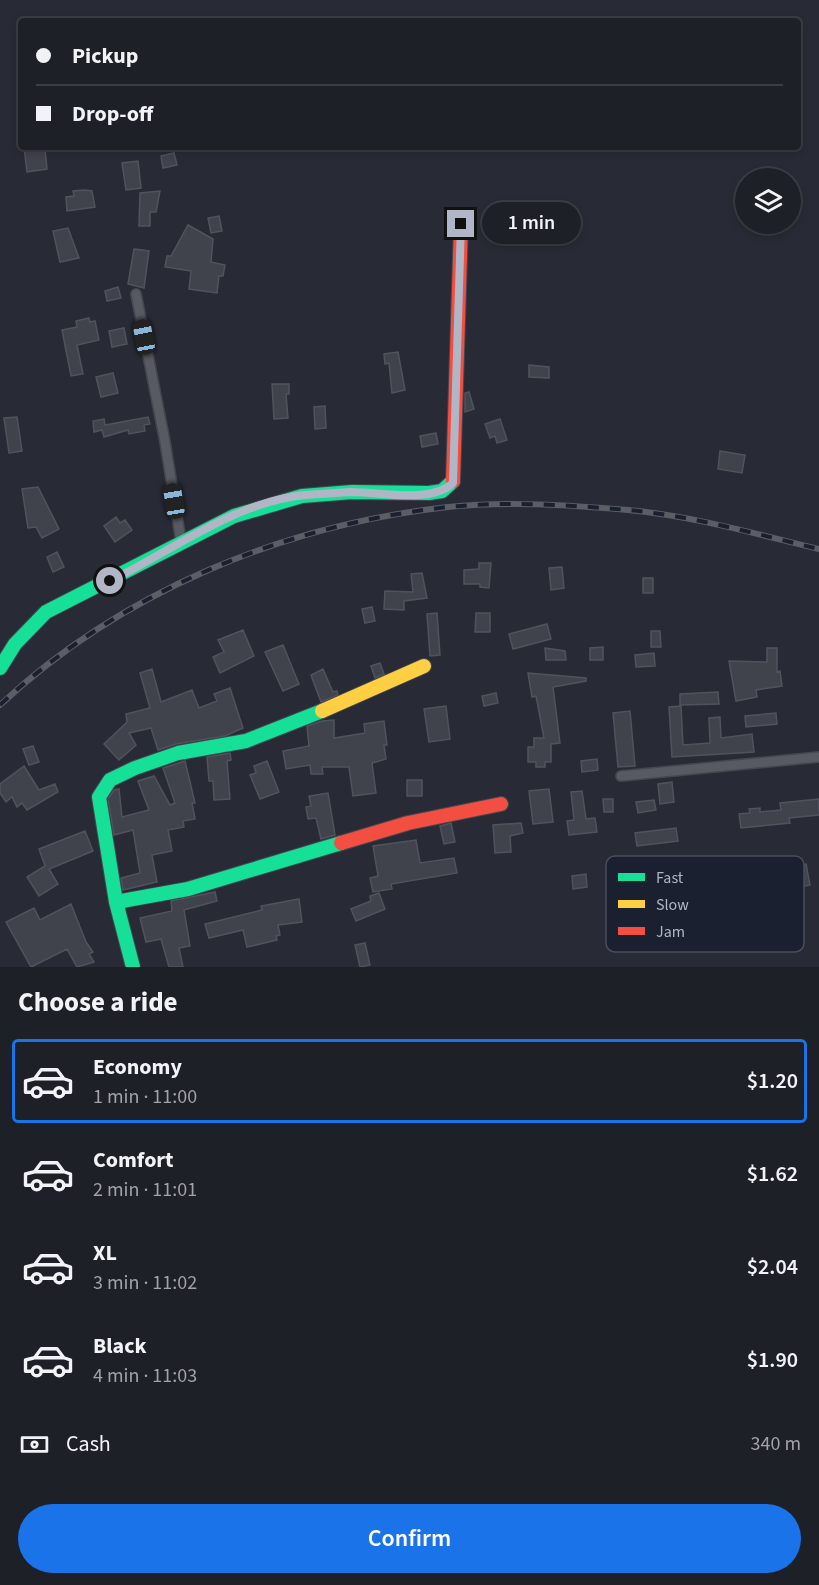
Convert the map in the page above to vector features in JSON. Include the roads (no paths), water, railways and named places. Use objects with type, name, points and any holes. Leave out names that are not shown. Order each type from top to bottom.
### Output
[{"type":"street","points":[[0,668],[15,644],[46,612],[126,573],[181,541],[234,516],[302,496],[352,492],[408,495],[442,491],[453,483],[461,224]]},
{"type":"street","points":[[136,294],[165,442],[181,541]]},
{"type":"street","points":[[133,967],[116,902],[99,798],[110,780],[178,753],[254,738],[347,701],[424,666]]},
{"type":"street","points":[[621,776],[819,757]]},
{"type":"street","points":[[116,902],[188,889],[408,822],[501,804]]},
{"type":"railway","points":[[0,705],[47,665],[98,629],[151,597],[208,570],[266,548],[325,530],[386,516],[448,507],[493,504],[606,508],[700,521],[819,549]]}]
